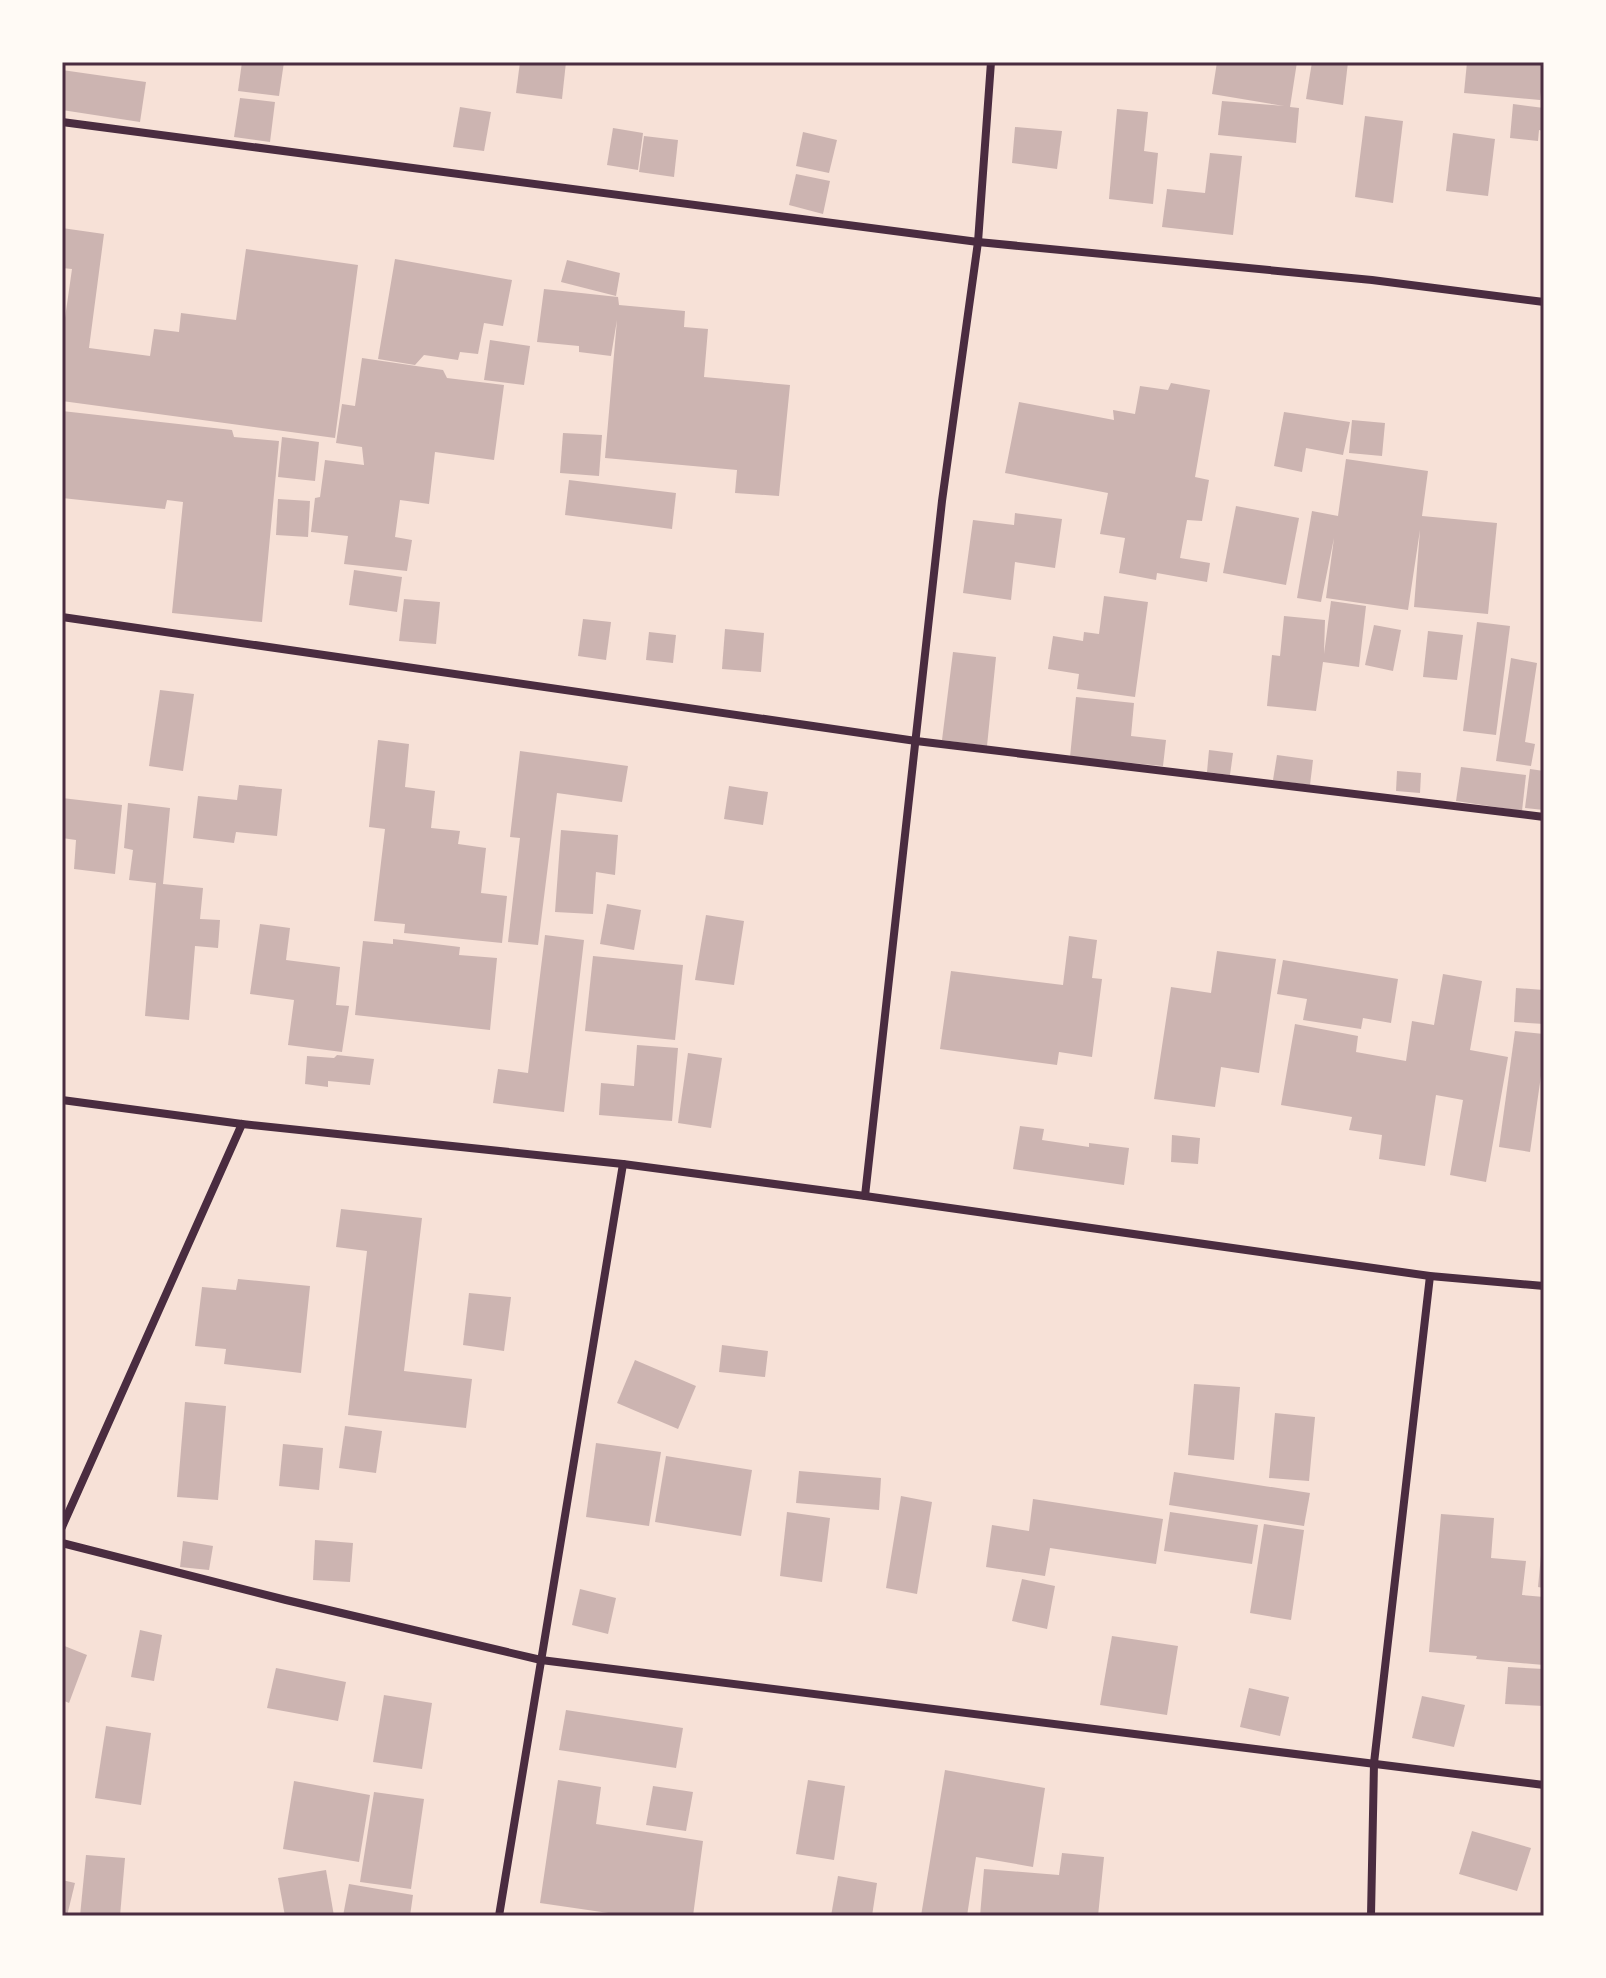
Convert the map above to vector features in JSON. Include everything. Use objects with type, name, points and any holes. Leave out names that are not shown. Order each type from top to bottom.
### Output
[{"type":"street","points":[[865,1196],[942,501],[978,242],[991,62]]},
{"type":"street","points":[[62,122],[978,242],[1372,280],[1544,302]]},
{"type":"street","points":[[62,617],[916,741],[1544,817]]},
{"type":"street","points":[[62,1100],[242,1124],[623,1164],[1430,1276],[1544,1286]]},
{"type":"street","points":[[62,1527],[242,1124]]},
{"type":"street","points":[[499,1916],[623,1164]]},
{"type":"street","points":[[1371,1916],[1374,1763],[1430,1276]]},
{"type":"street","points":[[62,1543],[541,1660],[1544,1785]]},
{"type":"building","points":[[242,62],[284,62],[279,96],[238,91]]},
{"type":"building","points":[[520,62],[566,62],[562,99],[516,93]]},
{"type":"building","points":[[1217,62],[1297,62],[1290,107],[1299,108],[1296,143],[1218,135],[1222,101],[1284,106],[1212,94]]},
{"type":"building","points":[[1312,62],[1348,62],[1343,105],[1306,99]]},
{"type":"building","points":[[1467,62],[1544,65],[1540,100],[1464,93]]},
{"type":"building","points":[[62,70],[146,82],[140,122],[62,110]]},
{"type":"building","points":[[240,98],[275,102],[270,142],[234,137]]},
{"type":"building","points":[[1513,104],[1544,108],[1544,131],[1539,130],[1538,141],[1510,138]]},
{"type":"building","points":[[460,107],[491,112],[484,151],[453,147]]},
{"type":"building","points":[[1117,109],[1148,112],[1144,151],[1158,153],[1153,204],[1109,199]]},
{"type":"building","points":[[1365,116],[1403,121],[1393,203],[1355,197]]},
{"type":"building","points":[[1015,127],[1062,131],[1057,169],[1012,163]]},
{"type":"building","points":[[613,128],[643,133],[638,170],[607,165]]},
{"type":"building","points":[[803,132],[837,140],[829,173],[796,166]]},
{"type":"building","points":[[1453,133],[1495,139],[1488,196],[1446,191]]},
{"type":"building","points":[[644,136],[678,140],[674,177],[639,172]]},
{"type":"building","points":[[1210,153],[1242,156],[1233,235],[1162,227],[1167,189],[1205,193]]},
{"type":"building","points":[[796,174],[830,181],[823,214],[789,205]]},
{"type":"building","points":[[62,228],[104,234],[89,348],[150,356],[154,329],[179,332],[181,313],[236,320],[246,249],[358,265],[335,438],[62,401],[62,339],[72,269],[62,268]]},
{"type":"building","points":[[395,259],[512,280],[503,326],[484,323],[478,354],[460,352],[458,360],[424,355],[415,365],[378,359]]},
{"type":"building","points":[[567,260],[620,273],[616,296],[561,282]]},
{"type":"building","points":[[544,289],[618,297],[619,305],[685,311],[684,327],[708,329],[704,377],[790,385],[779,496],[735,493],[737,470],[605,458],[617,320],[611,356],[579,352],[579,346],[537,342]]},
{"type":"building","points":[[490,340],[530,346],[524,385],[484,380]]},
{"type":"building","points":[[362,358],[443,370],[447,378],[504,385],[494,460],[435,452],[429,504],[400,500],[395,537],[412,540],[407,571],[344,564],[348,536],[311,532],[315,498],[320,497],[325,460],[364,465],[362,447],[336,443],[342,404],[355,406]]},
{"type":"building","points":[[1171,383],[1210,390],[1195,477],[1209,480],[1202,521],[1187,520],[1180,558],[1210,563],[1207,582],[1157,573],[1156,580],[1119,573],[1125,538],[1100,534],[1108,493],[1005,473],[1019,402],[1114,420],[1113,410],[1135,414],[1140,386],[1168,390]]},
{"type":"building","points":[[62,411],[232,430],[234,437],[279,441],[262,622],[172,613],[183,502],[167,500],[165,509],[62,498]]},
{"type":"building","points":[[1284,412],[1350,422],[1343,455],[1306,448],[1302,472],[1274,466]]},
{"type":"building","points":[[1352,420],[1385,423],[1382,456],[1349,453]]},
{"type":"building","points":[[563,433],[602,435],[599,476],[560,473]]},
{"type":"building","points":[[282,437],[319,442],[315,481],[278,477]]},
{"type":"building","points":[[1346,459],[1428,471],[1422,516],[1497,523],[1488,614],[1414,607],[1420,530],[1408,610],[1326,598],[1334,538],[1321,602],[1297,598],[1312,511],[1338,516]]},
{"type":"building","points":[[569,480],[676,493],[672,529],[565,515]]},
{"type":"building","points":[[278,499],[310,501],[308,537],[276,535]]},
{"type":"building","points":[[1236,506],[1299,518],[1286,585],[1223,573]]},
{"type":"building","points":[[1015,513],[1062,519],[1055,568],[1015,562],[1011,600],[963,593],[973,520],[1014,525]]},
{"type":"building","points":[[354,570],[402,577],[397,612],[349,605]]},
{"type":"building","points":[[1104,596],[1148,602],[1135,697],[1077,689],[1079,674],[1048,669],[1053,636],[1083,641],[1084,632],[1099,634]]},
{"type":"building","points":[[404,599],[440,602],[436,644],[399,641]]},
{"type":"building","points":[[1331,601],[1366,606],[1359,667],[1323,662],[1316,711],[1267,706],[1272,655],[1280,656],[1284,616],[1325,620],[1324,654]]},
{"type":"building","points":[[583,619],[611,622],[606,660],[578,656]]},
{"type":"building","points":[[1477,622],[1510,626],[1496,735],[1463,731]]},
{"type":"building","points":[[1374,625],[1401,630],[1393,671],[1365,665]]},
{"type":"building","points":[[725,629],[764,633],[761,672],[722,669]]},
{"type":"building","points":[[1428,631],[1463,635],[1457,680],[1423,677]]},
{"type":"building","points":[[649,632],[676,635],[673,663],[646,660]]},
{"type":"building","points":[[953,652],[996,657],[987,746],[942,740]]},
{"type":"building","points":[[1511,658],[1537,663],[1525,742],[1535,744],[1531,766],[1496,761]]},
{"type":"building","points":[[160,690],[194,694],[183,771],[149,766]]},
{"type":"building","points":[[1076,697],[1134,703],[1131,736],[1166,740],[1163,766],[1070,757]]},
{"type":"building","points":[[378,740],[409,744],[405,787],[435,791],[431,828],[460,831],[458,844],[486,848],[481,893],[507,896],[502,943],[404,933],[405,924],[374,921],[385,829],[369,827]]},
{"type":"building","points":[[1209,750],[1233,753],[1230,775],[1207,772]]},
{"type":"building","points":[[520,751],[628,766],[622,802],[557,793],[538,945],[508,942],[520,838],[510,837]]},
{"type":"building","points":[[1277,755],[1313,760],[1310,785],[1273,780]]},
{"type":"building","points":[[1461,767],[1526,775],[1522,811],[1456,801]]},
{"type":"building","points":[[1530,769],[1544,771],[1544,810],[1525,808]]},
{"type":"building","points":[[1397,771],[1421,773],[1420,793],[1396,791]]},
{"type":"building","points":[[239,785],[282,789],[277,836],[236,832],[234,843],[193,838],[198,796],[237,800]]},
{"type":"building","points":[[729,786],[768,792],[763,825],[724,819]]},
{"type":"building","points":[[62,798],[122,805],[115,874],[74,869],[76,840],[62,838]]},
{"type":"building","points":[[128,803],[170,808],[163,884],[203,888],[200,919],[220,920],[218,948],[195,946],[189,1020],[145,1016],[156,883],[129,880],[133,850],[124,848]]},
{"type":"building","points":[[561,830],[618,835],[615,875],[596,872],[593,914],[555,912]]},
{"type":"building","points":[[607,904],[641,910],[634,950],[600,944]]},
{"type":"building","points":[[706,915],[744,921],[734,985],[695,980]]},
{"type":"building","points":[[260,924],[290,928],[286,960],[340,967],[336,1005],[349,1006],[342,1052],[288,1045],[294,1000],[250,994]]},
{"type":"building","points":[[545,935],[584,940],[564,1112],[493,1103],[498,1069],[528,1073]]},
{"type":"building","points":[[1069,936],[1097,940],[1092,978],[1102,979],[1092,1057],[1059,1052],[1057,1065],[940,1049],[951,971],[1063,985]]},
{"type":"building","points":[[393,939],[460,947],[459,955],[497,958],[490,1030],[355,1015],[363,941],[393,944]]},
{"type":"building","points":[[1217,951],[1276,959],[1259,1073],[1221,1067],[1215,1107],[1154,1099],[1171,987],[1211,993]]},
{"type":"building","points":[[593,956],[683,965],[675,1040],[585,1031]]},
{"type":"building","points":[[1283,960],[1398,979],[1391,1023],[1363,1018],[1361,1029],[1303,1020],[1307,999],[1277,994]]},
{"type":"building","points":[[1443,974],[1482,981],[1470,1050],[1508,1057],[1486,1182],[1450,1175],[1463,1100],[1436,1095],[1425,1166],[1379,1159],[1382,1135],[1349,1130],[1352,1117],[1281,1105],[1295,1024],[1358,1036],[1356,1052],[1406,1061],[1412,1021],[1434,1025]]},
{"type":"building","points":[[1516,988],[1544,990],[1544,1024],[1514,1022]]},
{"type":"building","points":[[1515,1031],[1544,1034],[1544,1055],[1530,1152],[1499,1147]]},
{"type":"building","points":[[637,1045],[678,1048],[672,1121],[599,1115],[601,1083],[634,1086]]},
{"type":"building","points":[[688,1053],[722,1058],[711,1128],[678,1123]]},
{"type":"building","points":[[337,1055],[374,1059],[370,1085],[328,1081],[328,1087],[305,1084],[307,1056],[334,1058]]},
{"type":"building","points":[[1020,1126],[1044,1129],[1042,1140],[1089,1147],[1089,1143],[1129,1148],[1124,1185],[1013,1169]]},
{"type":"building","points":[[1172,1135],[1200,1138],[1198,1164],[1171,1162]]},
{"type":"building","points":[[341,1209],[422,1218],[404,1371],[472,1379],[466,1428],[348,1415],[367,1251],[336,1247]]},
{"type":"building","points":[[238,1279],[310,1286],[301,1373],[224,1364],[226,1349],[195,1346],[202,1287],[236,1290]]},
{"type":"building","points":[[469,1293],[511,1297],[504,1351],[463,1345]]},
{"type":"building","points":[[722,1345],[768,1351],[765,1377],[719,1372]]},
{"type":"building","points":[[635,1360],[696,1386],[678,1429],[617,1403]]},
{"type":"building","points":[[1194,1384],[1240,1387],[1234,1460],[1188,1455]]},
{"type":"building","points":[[185,1402],[226,1406],[218,1500],[177,1497]]},
{"type":"building","points":[[1275,1413],[1315,1417],[1309,1481],[1269,1478]]},
{"type":"building","points":[[345,1426],[382,1431],[376,1473],[339,1468]]},
{"type":"building","points":[[596,1443],[661,1452],[649,1526],[586,1517]]},
{"type":"building","points":[[283,1444],[323,1448],[319,1490],[279,1486]]},
{"type":"building","points":[[666,1456],[752,1470],[741,1536],[655,1522]]},
{"type":"building","points":[[799,1471],[881,1478],[879,1510],[796,1503]]},
{"type":"building","points":[[1174,1472],[1310,1493],[1304,1526],[1169,1505]]},
{"type":"building","points":[[901,1496],[932,1502],[917,1594],[886,1588]]},
{"type":"building","points":[[1033,1499],[1163,1519],[1156,1564],[1050,1548],[1045,1576],[986,1567],[992,1525],[1029,1531]]},
{"type":"building","points":[[787,1512],[830,1518],[822,1582],[780,1576]]},
{"type":"building","points":[[1170,1512],[1258,1525],[1252,1564],[1164,1551]]},
{"type":"building","points":[[1441,1514],[1494,1518],[1491,1558],[1526,1561],[1522,1595],[1544,1597],[1544,1665],[1429,1652]]},
{"type":"building","points":[[1264,1524],[1304,1530],[1291,1620],[1250,1613]]},
{"type":"building","points":[[315,1540],[353,1543],[350,1582],[313,1580]]},
{"type":"building","points":[[183,1541],[213,1546],[209,1570],[180,1567]]},
{"type":"building","points":[[1544,1545],[1544,1588],[1538,1587]]},
{"type":"building","points":[[1022,1579],[1055,1586],[1047,1629],[1012,1621]]},
{"type":"building","points":[[580,1589],[616,1598],[608,1634],[572,1625]]},
{"type":"building","points":[[140,1630],[162,1635],[154,1681],[131,1677]]},
{"type":"building","points":[[1112,1636],[1178,1646],[1167,1715],[1100,1705]]},
{"type":"building","points":[[62,1645],[87,1655],[69,1703],[62,1700]]},
{"type":"building","points":[[1508,1667],[1544,1669],[1544,1706],[1505,1704]]},
{"type":"building","points":[[276,1668],[346,1682],[338,1721],[267,1708]]},
{"type":"building","points":[[1249,1688],[1289,1697],[1280,1736],[1240,1727]]},
{"type":"building","points":[[384,1695],[432,1703],[422,1769],[373,1762]]},
{"type":"building","points":[[1422,1696],[1465,1705],[1454,1747],[1412,1738]]},
{"type":"building","points":[[566,1710],[683,1728],[676,1768],[559,1750]]},
{"type":"building","points":[[106,1726],[151,1733],[141,1805],[95,1798]]},
{"type":"building","points":[[945,1770],[1045,1788],[1033,1867],[976,1857],[967,1916],[921,1916]]},
{"type":"building","points":[[558,1780],[601,1787],[596,1824],[703,1841],[693,1916],[629,1916],[540,1903]]},
{"type":"building","points":[[808,1780],[845,1786],[834,1860],[796,1854]]},
{"type":"building","points":[[294,1781],[370,1795],[359,1862],[283,1849]]},
{"type":"building","points":[[653,1786],[693,1792],[686,1831],[646,1825]]},
{"type":"building","points":[[374,1792],[424,1799],[411,1889],[360,1882]]},
{"type":"building","points":[[1472,1831],[1531,1848],[1517,1891],[1459,1874]]},
{"type":"building","points":[[1062,1853],[1104,1857],[1098,1916],[980,1916],[984,1869],[1059,1875]]},
{"type":"building","points":[[86,1855],[125,1858],[120,1916],[80,1916]]},
{"type":"building","points":[[326,1870],[334,1916],[285,1916],[278,1878]]},
{"type":"building","points":[[838,1876],[877,1883],[872,1916],[831,1916]]},
{"type":"building","points":[[62,1880],[75,1883],[67,1916],[62,1916]]},
{"type":"building","points":[[349,1884],[413,1895],[410,1916],[343,1916]]}]
